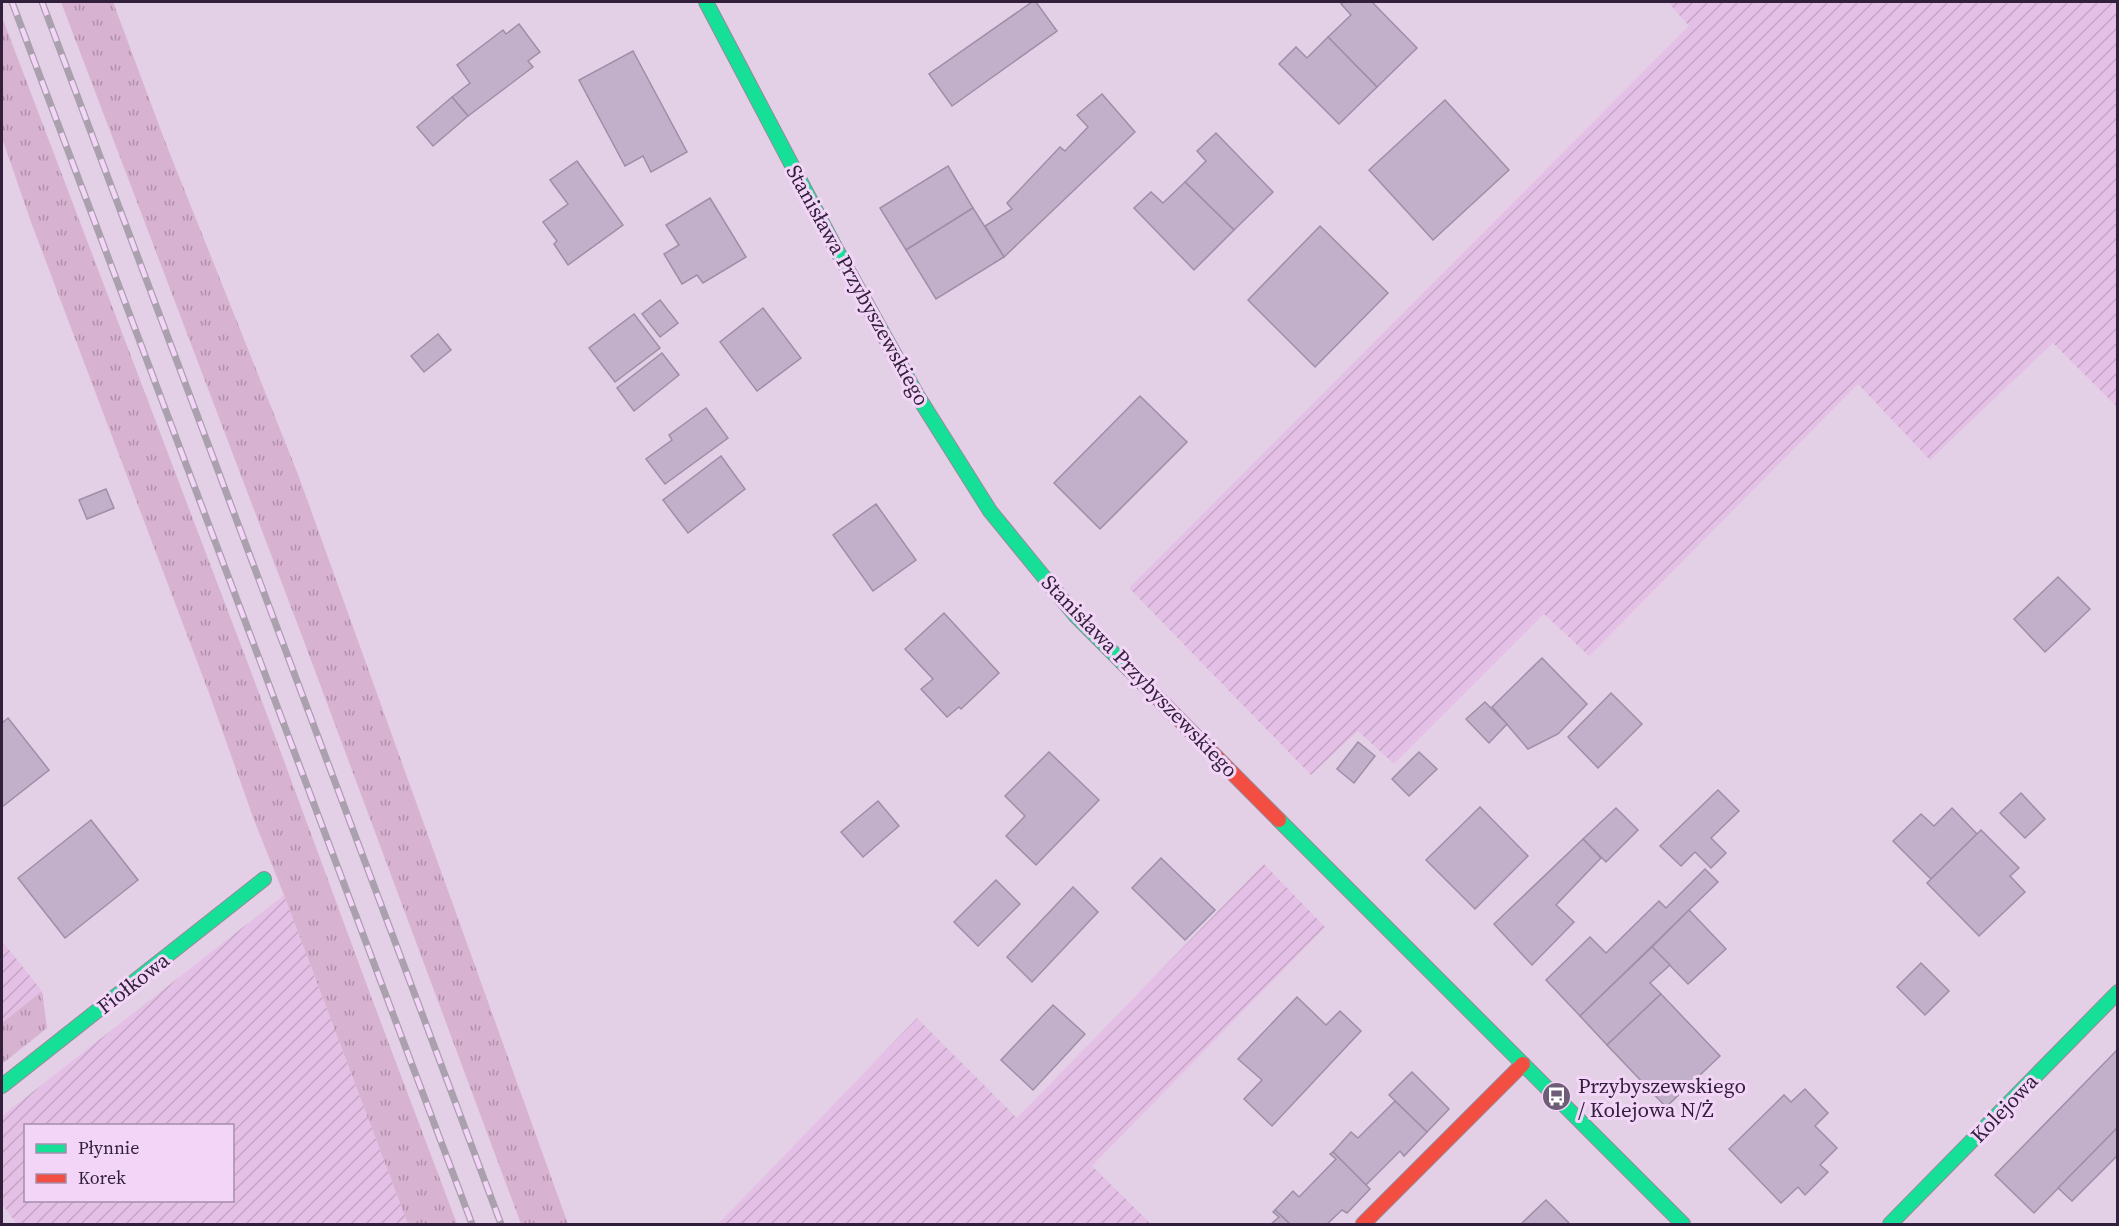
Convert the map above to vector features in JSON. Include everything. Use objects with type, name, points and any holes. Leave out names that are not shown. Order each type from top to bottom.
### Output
[{"type":"street","name":"Stanisława Przybyszewskiego","points":[[706,2],[835,247],[917,396],[990,511],[1075,615],[1683,1224]]},
{"type":"street","name":"Fiołkowa","points":[[2,1086],[264,879]]},
{"type":"street","name":"Kolejowa","points":[[1890,1224],[2118,992]]},
{"type":"street","points":[[1363,1224],[1523,1064]]},
{"type":"shaded area","points":[[1668,2],[2117,2],[2117,407],[2053,343],[1930,460],[1858,384],[1589,656],[1544,614],[1394,764],[1358,731],[1311,775],[1129,588],[1689,26]]},
{"type":"shaded area","points":[[1264,864],[1325,927],[1092,1166],[1151,1224],[718,1224],[917,1018],[1017,1118]]},
{"type":"shaded area","points":[[284,895],[408,1224],[17,1224],[2,1204],[2,1116]]},
{"type":"shaded area","points":[[2,941],[42,991],[2,1023]]},
{"type":"green space","points":[[61,2],[113,2],[166,144],[299,477],[568,1224],[521,1224],[302,636]]},
{"type":"green space","points":[[2,17],[253,677],[457,1224],[408,1224],[254,820],[209,693],[31,222],[2,138]]},
{"type":"green space","points":[[42,991],[47,1028],[2,1064],[2,1023]]},
{"type":"building","points":[[1032,2],[1036,2],[1057,31],[952,106],[929,74]]},
{"type":"building","points":[[1344,2],[1372,2],[1417,48],[1377,87],[1328,37],[1351,15],[1341,4]]},
{"type":"building","points":[[519,24],[540,52],[528,61],[533,67],[468,116],[452,97],[470,83],[457,65],[503,30],[506,34]]},
{"type":"building","points":[[1328,37],[1377,87],[1339,124],[1279,64],[1296,47],[1307,58]]},
{"type":"building","points":[[633,51],[687,152],[651,172],[643,156],[625,166],[579,80]]},
{"type":"building","points":[[1102,94],[1135,132],[1004,257],[985,226],[1012,209],[1007,203],[1060,147],[1065,151],[1088,127],[1077,115]]},
{"type":"building","points":[[452,97],[468,116],[433,146],[417,127]]},
{"type":"building","points":[[1445,100],[1509,170],[1433,240],[1369,170]]},
{"type":"building","points":[[1216,133],[1273,192],[1234,230],[1185,182],[1206,161],[1197,151]]},
{"type":"building","points":[[577,161],[623,225],[568,265],[554,244],[557,241],[543,222],[568,204],[550,180]]},
{"type":"building","points":[[948,166],[973,208],[906,250],[880,208]]},
{"type":"building","points":[[1185,182],[1234,230],[1194,270],[1134,208],[1151,192],[1163,203]]},
{"type":"building","points":[[710,198],[746,257],[703,283],[697,275],[682,284],[664,254],[679,245],[666,225]]},
{"type":"building","points":[[973,208],[1004,257],[936,299],[906,250]]},
{"type":"building","points":[[1320,226],[1388,293],[1315,367],[1248,300]]},
{"type":"building","points":[[660,300],[678,323],[660,337],[642,314]]},
{"type":"building","points":[[763,308],[801,358],[757,391],[720,342]]},
{"type":"building","points":[[634,314],[660,348],[615,382],[589,348]]},
{"type":"building","points":[[438,334],[451,350],[424,372],[411,356]]},
{"type":"building","points":[[662,353],[679,375],[634,411],[617,388]]},
{"type":"building","points":[[1140,396],[1187,442],[1100,529],[1054,483]]},
{"type":"building","points":[[706,408],[728,438],[665,484],[646,459],[672,440],[669,435]]},
{"type":"building","points":[[721,456],[745,489],[688,533],[663,500]]},
{"type":"building","points":[[106,489],[114,508],[87,519],[79,500]]},
{"type":"building","points":[[876,504],[916,560],[873,591],[833,535]]},
{"type":"building","points":[[2058,577],[2090,609],[2045,652],[2014,619]]},
{"type":"building","points":[[944,613],[999,673],[961,709],[959,707],[947,717],[921,689],[933,679],[905,649]]},
{"type":"building","points":[[1542,658],[1587,704],[1558,734],[1528,749],[1492,707]]},
{"type":"building","points":[[1611,693],[1642,724],[1598,768],[1568,737]]},
{"type":"building","points":[[1485,702],[1507,724],[1489,743],[1466,719]]},
{"type":"building","points":[[8,718],[49,770],[2,807],[2,723]]},
{"type":"building","points":[[1358,742],[1375,756],[1354,783],[1337,769]]},
{"type":"building","points":[[1049,752],[1099,800],[1036,865],[1006,836],[1025,816],[1005,796]]},
{"type":"building","points":[[1419,752],[1437,769],[1409,796],[1392,779]]},
{"type":"building","points":[[1718,790],[1739,811],[1711,838],[1726,853],[1711,868],[1695,852],[1681,866],[1660,846]]},
{"type":"building","points":[[2021,793],[2045,819],[2025,838],[2000,813]]},
{"type":"building","points":[[878,801],[899,826],[863,857],[841,832]]},
{"type":"building","points":[[1480,807],[1528,856],[1475,909],[1426,860]]},
{"type":"building","points":[[1616,808],[1638,830],[1606,862],[1583,839]]},
{"type":"building","points":[[1952,808],[1977,834],[1931,879],[1893,841],[1921,814],[1934,826]]},
{"type":"building","points":[[91,820],[138,880],[65,938],[18,878]]},
{"type":"building","points":[[1981,830],[2019,868],[2010,876],[2025,892],[1979,936],[1927,883]]},
{"type":"building","points":[[1583,839],[1601,858],[1556,905],[1574,922],[1532,965],[1494,924]]},
{"type":"building","points":[[1161,858],[1215,910],[1185,940],[1132,888]]},
{"type":"building","points":[[1705,869],[1718,882],[1580,1016],[1546,980],[1590,937],[1606,953],[1659,901],[1666,908]]},
{"type":"building","points":[[996,880],[1020,904],[978,946],[954,922]]},
{"type":"building","points":[[1073,887],[1098,912],[1032,982],[1007,957]]},
{"type":"building","points":[[1689,910],[1726,949],[1688,984],[1652,947]]},
{"type":"building","points":[[1652,947],[1670,965],[1650,983],[1661,994],[1607,1045],[1580,1016]]},
{"type":"building","points":[[1921,963],[1949,991],[1925,1015],[1897,987]]},
{"type":"building","points":[[1661,994],[1720,1056],[1666,1107],[1607,1045]]},
{"type":"building","points":[[1297,997],[1326,1025],[1340,1011],[1361,1031],[1272,1126],[1244,1099],[1262,1080],[1238,1059]]},
{"type":"building","points":[[1053,1005],[1085,1034],[1033,1090],[1001,1060]]},
{"type":"building","points":[[2116,1051],[2118,1053],[2118,1127],[2034,1213],[1995,1175]]},
{"type":"building","points":[[1412,1072],[1449,1109],[1427,1132],[1389,1095]]},
{"type":"building","points":[[1805,1089],[1828,1113],[1815,1126],[1837,1148],[1820,1165],[1828,1172],[1805,1195],[1798,1187],[1781,1203],[1729,1149],[1784,1095],[1791,1102]]},
{"type":"building","points":[[1395,1101],[1427,1132],[1404,1156],[1400,1151],[1366,1185],[1333,1152],[1351,1132],[1358,1138]]},
{"type":"building","points":[[2118,1127],[2118,1155],[2072,1201],[2058,1188]]},
{"type":"building","points":[[1333,1152],[1370,1189],[1347,1213],[1342,1210],[1327,1224],[1290,1224],[1275,1210],[1293,1191],[1299,1197],[1336,1159],[1330,1154]]},
{"type":"building","points":[[1546,1200],[1570,1224],[1521,1224]]},
{"type":"building","points":[[1275,1210],[1290,1224],[1271,1224],[1279,1217],[1273,1212]]},
{"type":"railway","points":[[12,2],[472,1224]]},
{"type":"railway","points":[[42,2],[501,1224]]},
{"type":"traffic: fast","points":[[706,2],[835,247],[917,395],[990,511],[1075,615],[1129,669]]},
{"type":"traffic: fast","points":[[1279,820],[1683,1224]]},
{"type":"traffic: fast","points":[[2,1086],[264,879]]},
{"type":"traffic: fast","points":[[1890,1224],[2118,992]]},
{"type":"traffic: jam","points":[[1129,669],[1279,820]]},
{"type":"traffic: jam","points":[[1363,1224],[1523,1064]]},
{"type":"place","name":"Przybyszewskiego / Kolejowa N/Ż","points":[[1557,1097]]}]
